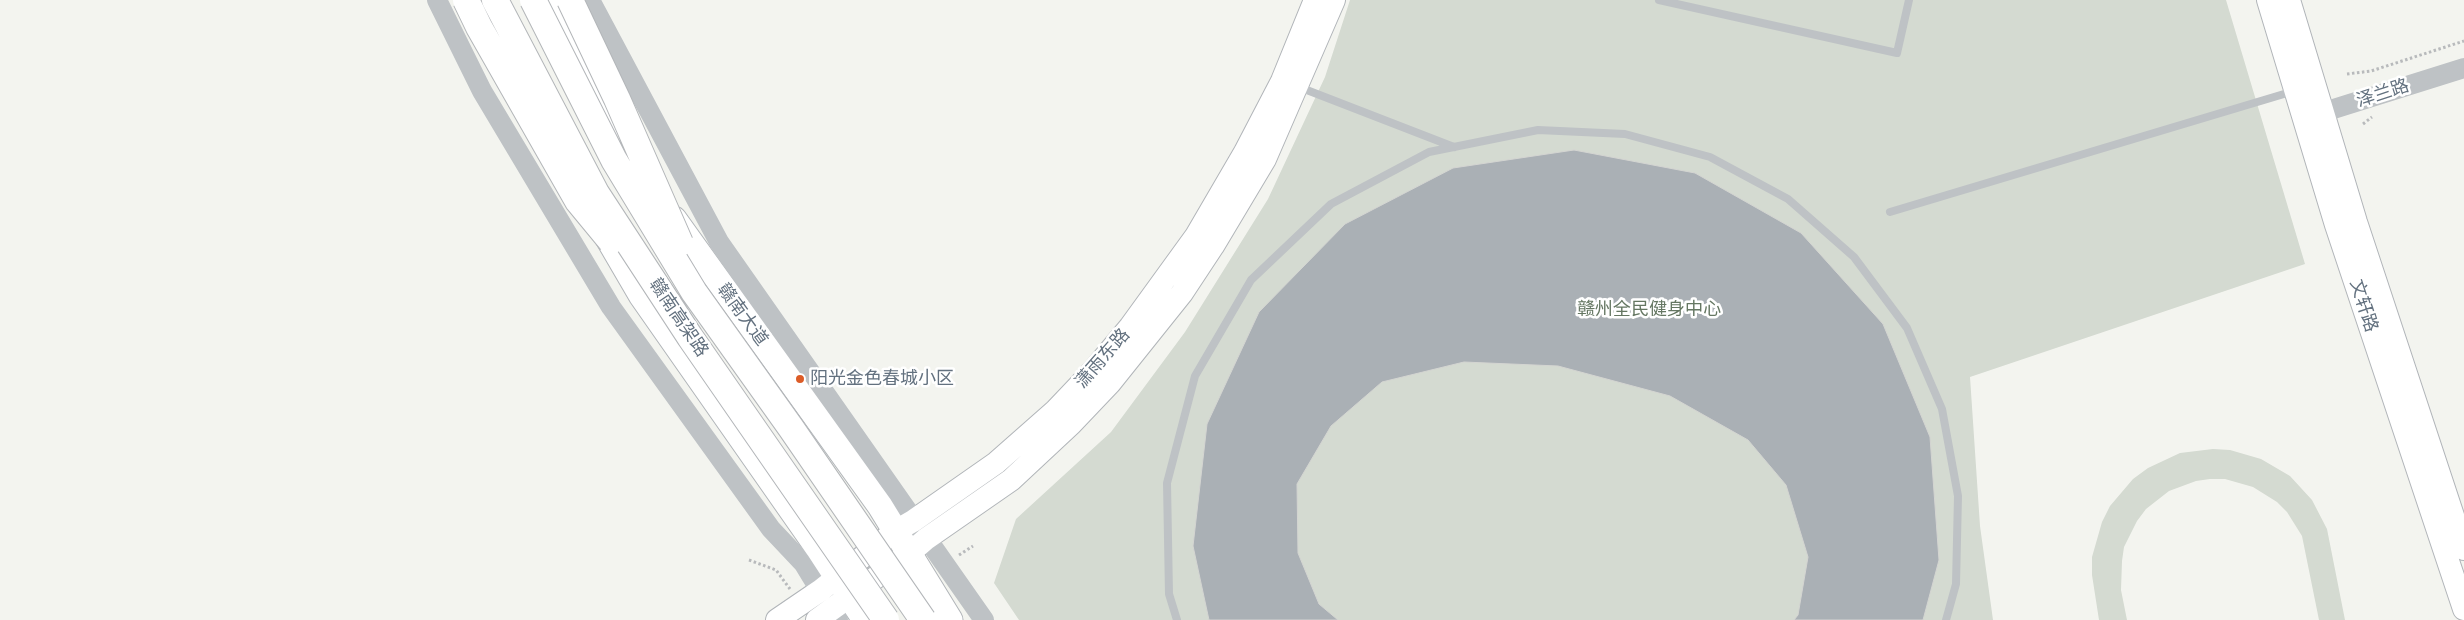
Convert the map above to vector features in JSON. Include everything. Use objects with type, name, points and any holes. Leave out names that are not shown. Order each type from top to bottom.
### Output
[{"type":"highway","points":[[466,0],[478,27],[578,201],[690,337]]},
{"type":"highway","name":"赣南高架路","points":[[495,0],[596,193],[690,337],[886,620]]},
{"type":"highway","name":"赣南高架路","points":[[533,0],[614,160],[694,292],[923,620]]},
{"type":"highway","points":[[570,0],[617,99],[713,319]]},
{"type":"main road","points":[[476,0],[511,72],[642,295],[833,602],[865,620]]},
{"type":"main road","name":"赣南大道","points":[[551,0],[625,146],[694,250],[880,506],[911,536],[950,620]]},
{"type":"main road","name":"潇雨东路","points":[[777,620],[833,602],[1048,417],[1094,370],[1130,327],[1196,236],[1246,152],[1282,81],[1315,0]]},
{"type":"main road","name":"潇雨东路","points":[[911,536],[1011,480],[1071,424],[1116,376],[1182,293],[1213,246],[1264,159],[1334,0]]},
{"type":"main road","name":"文轩路","points":[[2268,0],[2296,90],[2312,116],[2464,549]]},
{"type":"main road","name":"文轩路","points":[[2289,0],[2312,116],[2464,609]]},
{"type":"street","points":[[437,0],[482,91],[611,308],[771,529],[804,564],[833,602]]},
{"type":"street","points":[[590,0],[719,242],[911,536],[984,620]]},
{"type":"street","name":"泽兰路","points":[[2312,116],[2464,68]]},
{"type":"lane","points":[[1659,0],[1897,53],[1909,0]]},
{"type":"lane","points":[[1297,87],[1454,147]]},
{"type":"lane","points":[[1890,212],[2296,90]]},
{"type":"lane","points":[[1178,620],[1169,594],[1167,483],[1195,376],[1251,280],[1331,204],[1429,152],[1538,130],[1625,134],[1710,158],[1788,199],[1854,257],[1907,328],[1942,409],[1958,496],[1956,584],[1946,620]]},
{"type":"path","points":[[2347,74],[2371,71],[2464,41]]},
{"type":"path","points":[[749,560],[776,570],[784,580]]},
{"type":"green space","name":"赣州全民健身中心","points":[[1350,0],[2226,0],[2305,264],[1970,377],[1980,526],[1993,620],[1019,620],[994,583],[1016,519],[1111,432],[1185,332],[1268,199],[1325,77]]},
{"type":"green space","points":[[2213,449],[2230,450],[2261,459],[2290,476],[2312,500],[2327,529],[2345,620],[2319,620],[2302,536],[2287,512],[2277,502],[2253,487],[2225,479],[2210,479],[2196,481],[2169,491],[2146,509],[2137,521],[2124,547],[2121,590],[2127,620],[2099,620],[2092,575],[2092,557],[2102,522],[2110,506],[2133,479],[2148,468],[2180,453]]},
{"type":"building","points":[[1574,150],[1695,173],[1801,233],[1883,324],[1930,437],[1939,560],[1923,620],[1794,620],[1798,615],[1808,557],[1786,485],[1748,440],[1670,396],[1558,366],[1464,362],[1382,382],[1331,426],[1297,484],[1298,553],[1319,604],[1338,620],[1209,620],[1193,546],[1207,424],[1259,312],[1345,224],[1453,168]]},
{"type":"place","name":"阳光金色春城小区","points":[[800,379]]}]
